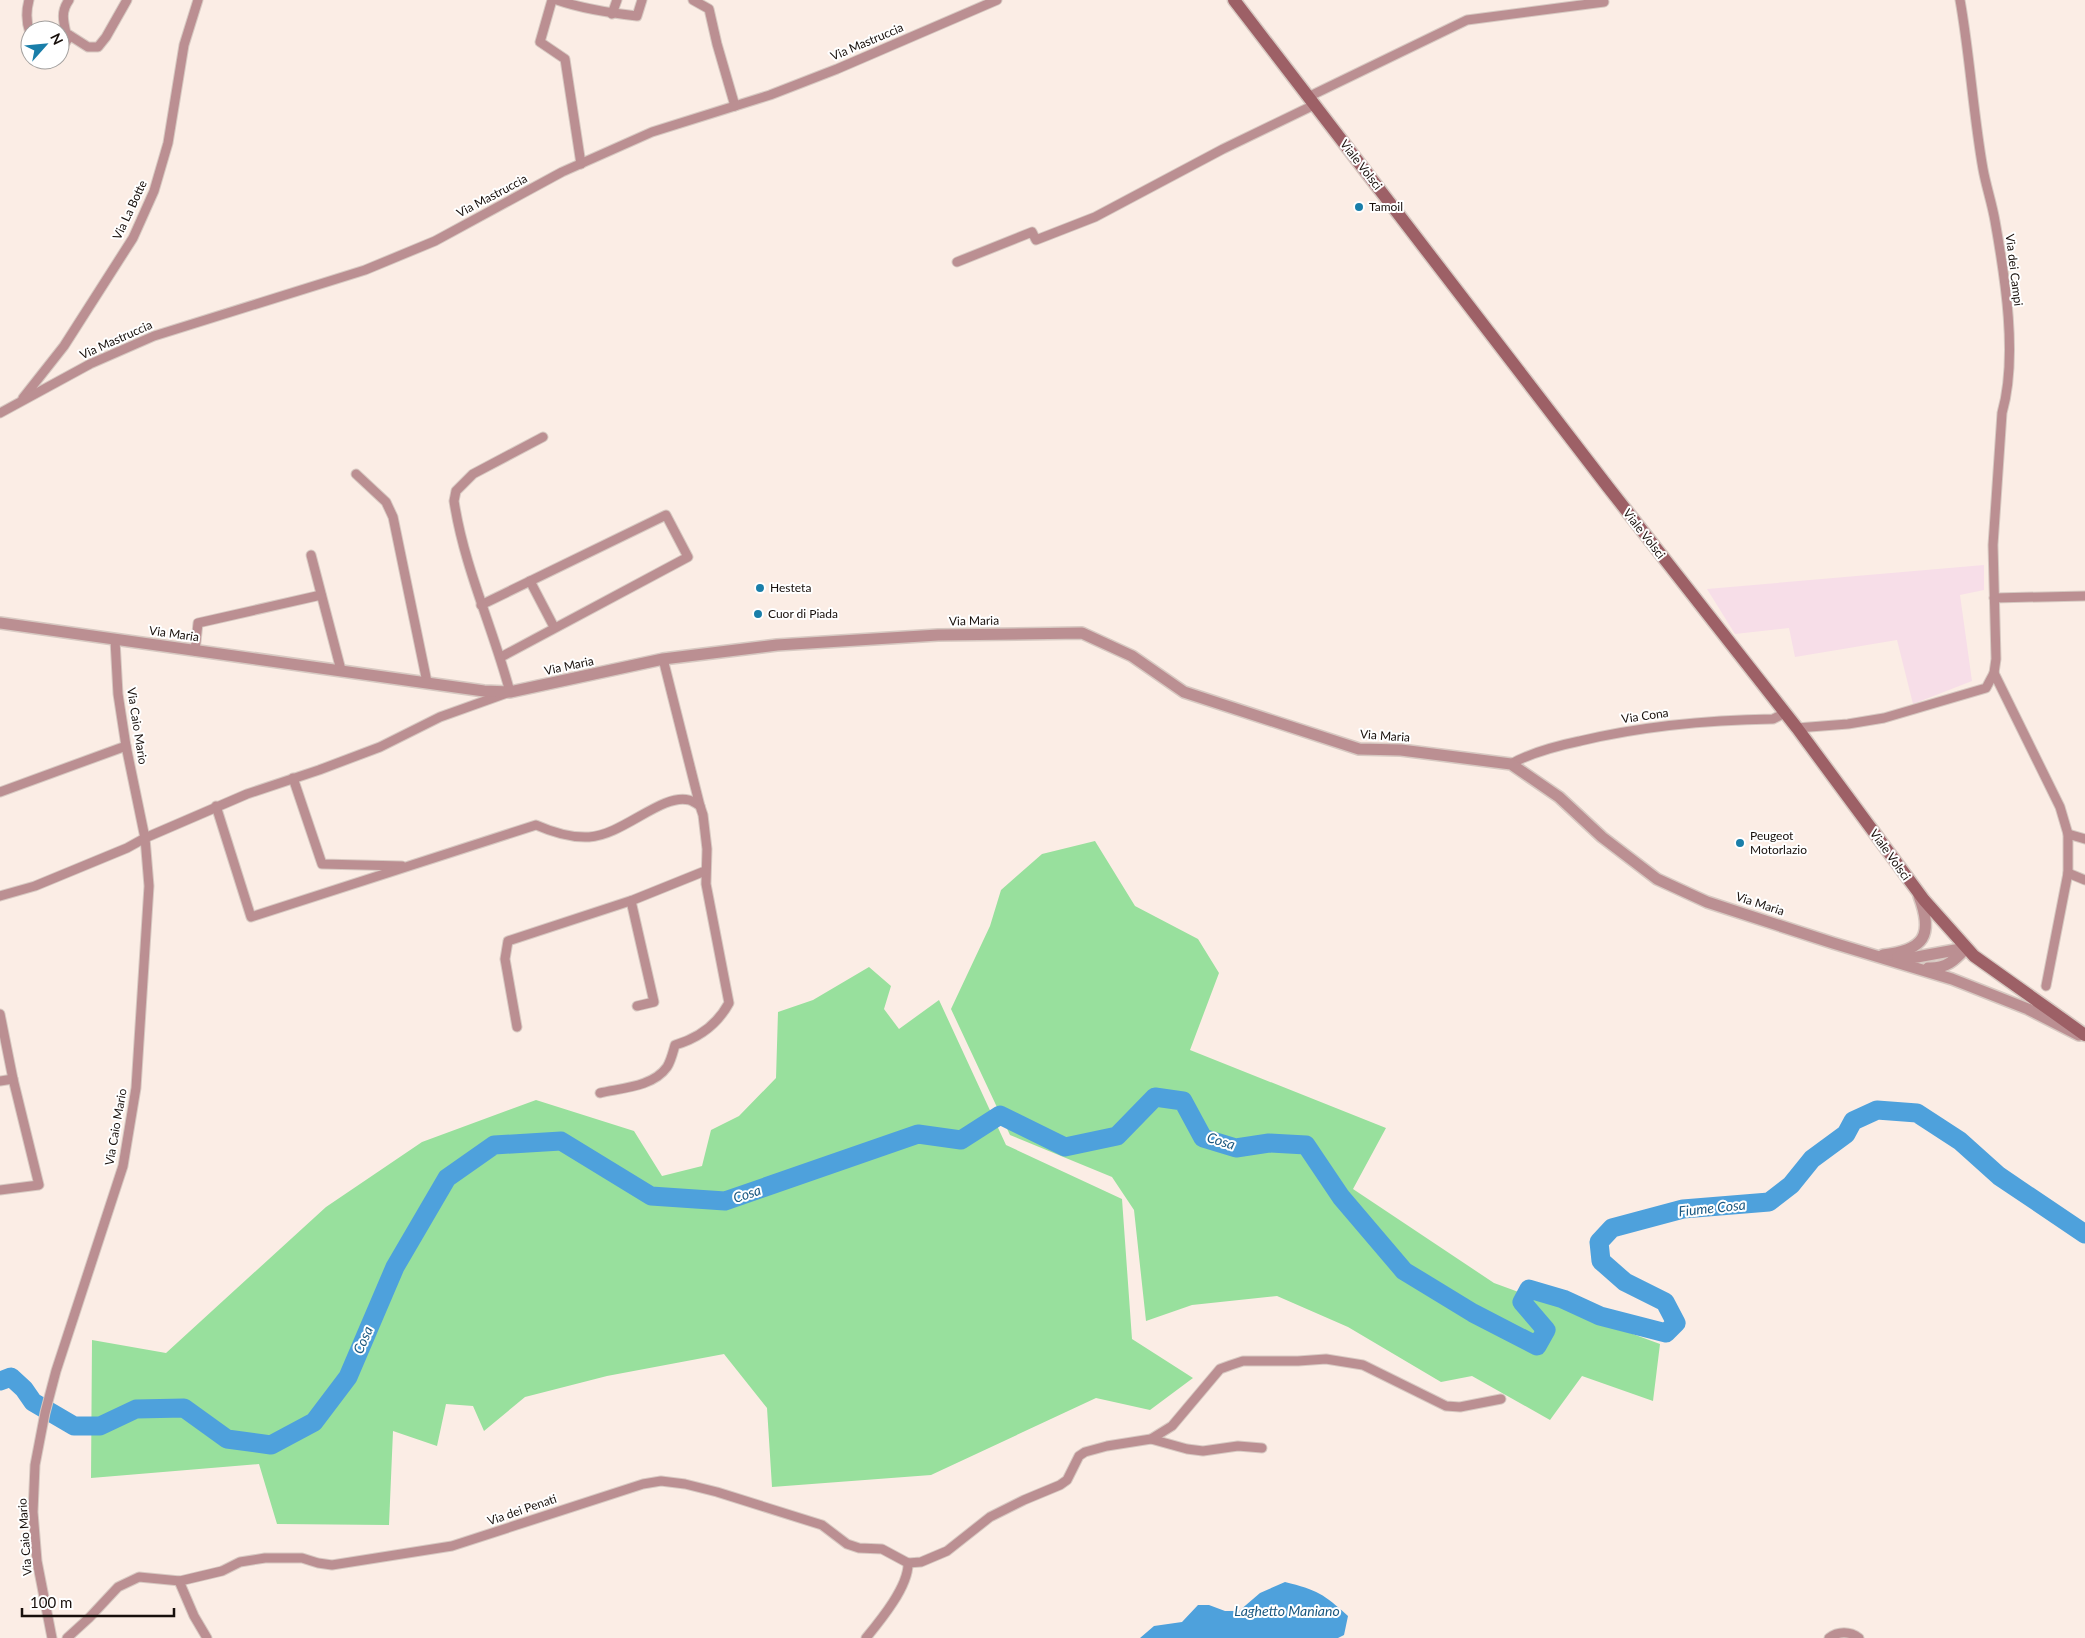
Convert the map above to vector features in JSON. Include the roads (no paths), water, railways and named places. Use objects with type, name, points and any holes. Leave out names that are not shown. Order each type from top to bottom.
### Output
[{"type":"main road","name":"Viale Volsci","points":[[1234,0],[1608,487],[1797,728],[1918,892],[1974,956],[2085,1036]]},
{"type":"street","points":[[27,20],[29,0]]},
{"type":"street","points":[[64,20],[64,7],[69,0]]},
{"type":"street","points":[[70,36],[88,47],[98,47],[106,37],[127,0]]},
{"type":"street","name":"Via La Botte","points":[[20,402],[64,346],[133,238],[154,191],[168,143],[184,45],[198,0]]},
{"type":"street","points":[[552,0],[540,42],[565,59],[581,164]]},
{"type":"street","points":[[557,0],[612,14],[637,16],[642,0]]},
{"type":"street","points":[[612,14],[618,0]]},
{"type":"street","points":[[693,0],[709,9]]},
{"type":"street","points":[[704,0],[709,9],[735,106]]},
{"type":"street","name":"Via Mastruccia","points":[[0,413],[90,364],[154,336],[365,270],[435,241],[581,164],[652,132],[770,95],[837,69],[997,0]]},
{"type":"street","name":"Via dei Campi","points":[[1960,0],[1983,170],[1995,220],[2004,284],[2009,345],[2007,394],[2002,413],[1993,545],[1994,673]]},
{"type":"street","points":[[957,262],[1032,232],[1036,240],[1095,217],[1467,20],[1604,2]]},
{"type":"street","points":[[0,896],[35,886],[127,848],[216,806],[380,747],[440,717],[510,692],[501,657],[482,606],[454,501],[456,491],[472,474],[543,437]]},
{"type":"street","points":[[356,474],[386,502],[393,517],[427,682]]},
{"type":"street","points":[[482,606],[666,515],[688,556],[501,657]]},
{"type":"street","points":[[311,555],[341,670]]},
{"type":"street","points":[[530,581],[554,627]]},
{"type":"street","points":[[195,650],[198,623],[321,594]]},
{"type":"street","points":[[1994,598],[2085,596]]},
{"type":"street","name":"Via Maria","points":[[0,623],[484,691],[510,692],[662,659],[729,650],[825,641],[938,635],[1082,633],[1132,656],[1184,692],[1359,749],[1401,750],[1511,764],[1559,797],[1602,837],[1658,878],[1708,902],[1832,943],[1878,955]]},
{"type":"street","name":"Via Caio Mario","points":[[52,1638],[37,1561],[33,1512],[35,1465],[45,1413],[56,1371],[123,1166],[134,1098],[149,886],[145,838],[126,746],[118,694],[115,640]]},
{"type":"street","points":[[600,1093],[642,1084],[658,1077],[668,1066],[675,1045],[692,1040],[706,1030],[718,1020],[729,1003],[705,871],[707,849],[703,815],[662,659]]},
{"type":"street","points":[[1797,728],[1848,724],[1884,718],[1986,688],[1994,673]]},
{"type":"street","points":[[1994,673],[2060,807],[2068,834],[2068,873],[2046,986]]},
{"type":"street","name":"Via Cona","points":[[1511,764],[1525,756],[1628,730],[1690,723],[1773,719],[1785,713]]},
{"type":"street","points":[[0,792],[126,746]]},
{"type":"street","points":[[294,778],[322,864],[410,866]]},
{"type":"street","points":[[216,806],[251,917],[536,825],[557,832],[588,837],[606,834],[625,826],[660,804],[676,800],[690,800],[700,806]]},
{"type":"street","points":[[2068,834],[2085,839]]},
{"type":"street","points":[[517,1027],[505,959],[508,941],[631,901],[705,871]]},
{"type":"street","points":[[2068,873],[2085,880]]},
{"type":"street","points":[[1878,955],[1900,953],[1908,950],[1917,945],[1923,938],[1927,922],[1918,892]]},
{"type":"street","points":[[631,901],[654,1002],[637,1006]]},
{"type":"street","points":[[1878,955],[1917,957],[1966,948]]},
{"type":"street","points":[[1911,966],[1943,967],[1954,962],[1966,948]]},
{"type":"street","points":[[1878,955],[1952,979],[2004,999],[2085,1036]]},
{"type":"street","points":[[0,1014],[13,1079],[39,1185],[0,1190]]},
{"type":"street","points":[[0,1081],[13,1079]]},
{"type":"street","points":[[866,1638],[895,1599],[907,1574],[908,1563],[921,1562],[947,1551],[990,1517],[1060,1485],[1067,1480],[1079,1456],[1085,1452],[1107,1446],[1151,1439],[1172,1426],[1181,1418],[1220,1369],[1244,1361],[1326,1359],[1363,1365],[1446,1406],[1460,1407],[1501,1399]]},
{"type":"street","points":[[1151,1439],[1187,1450],[1203,1451],[1238,1446],[1262,1448]]},
{"type":"street","name":"Via dei Penati","points":[[67,1638],[118,1587],[139,1578],[179,1581],[222,1571],[240,1562],[265,1558],[302,1558],[332,1565],[452,1546],[643,1484],[661,1481],[686,1484],[717,1492],[822,1525],[847,1544],[859,1548],[882,1549],[908,1563]]},
{"type":"street","points":[[179,1581],[206,1638]]},
{"type":"street","points":[[1829,1638],[1844,1632],[1854,1634],[1858,1638]]},
{"type":"water","name":"Laghetto Maniano","points":[[1285,1582],[1320,1594],[1348,1616],[1344,1635],[1338,1638],[1140,1638],[1154,1626],[1182,1622],[1198,1605],[1209,1605],[1225,1611],[1239,1611],[1260,1593]]},
{"type":"waterway","name":"Cosa","points":[[0,1381],[11,1377],[24,1389],[33,1402],[74,1426],[100,1426],[136,1409],[184,1408],[227,1439],[271,1445],[314,1422],[348,1377],[395,1267],[447,1178],[494,1145],[561,1141],[651,1196],[725,1201],[918,1134],[961,1140],[1000,1115],[1065,1147],[1117,1136],[1155,1097],[1183,1101],[1203,1138],[1236,1148],[1269,1143],[1306,1145],[1341,1197],[1404,1271],[1473,1313],[1537,1346],[1546,1330],[1522,1302],[1529,1289],[1563,1299],[1600,1316],[1666,1333],[1676,1323],[1665,1302],[1625,1282],[1601,1261],[1599,1242],[1612,1228],[1683,1209],[1769,1202],[1791,1185],[1812,1159],[1846,1134],[1853,1121],[1877,1110],[1917,1113],[1960,1141],[1999,1176],[2085,1234]]},
{"type":"place","name":"Tamoil","points":[[1359,207]]},
{"type":"place","name":"Hesteta","points":[[760,588]]},
{"type":"place","name":"Cuor di Piada","points":[[758,614]]},
{"type":"place","name":"Peugeot Motorlazio","points":[[1740,843]]},
{"type":"water label","name":"Fiume Cosa","points":[[1712,1208]]}]
